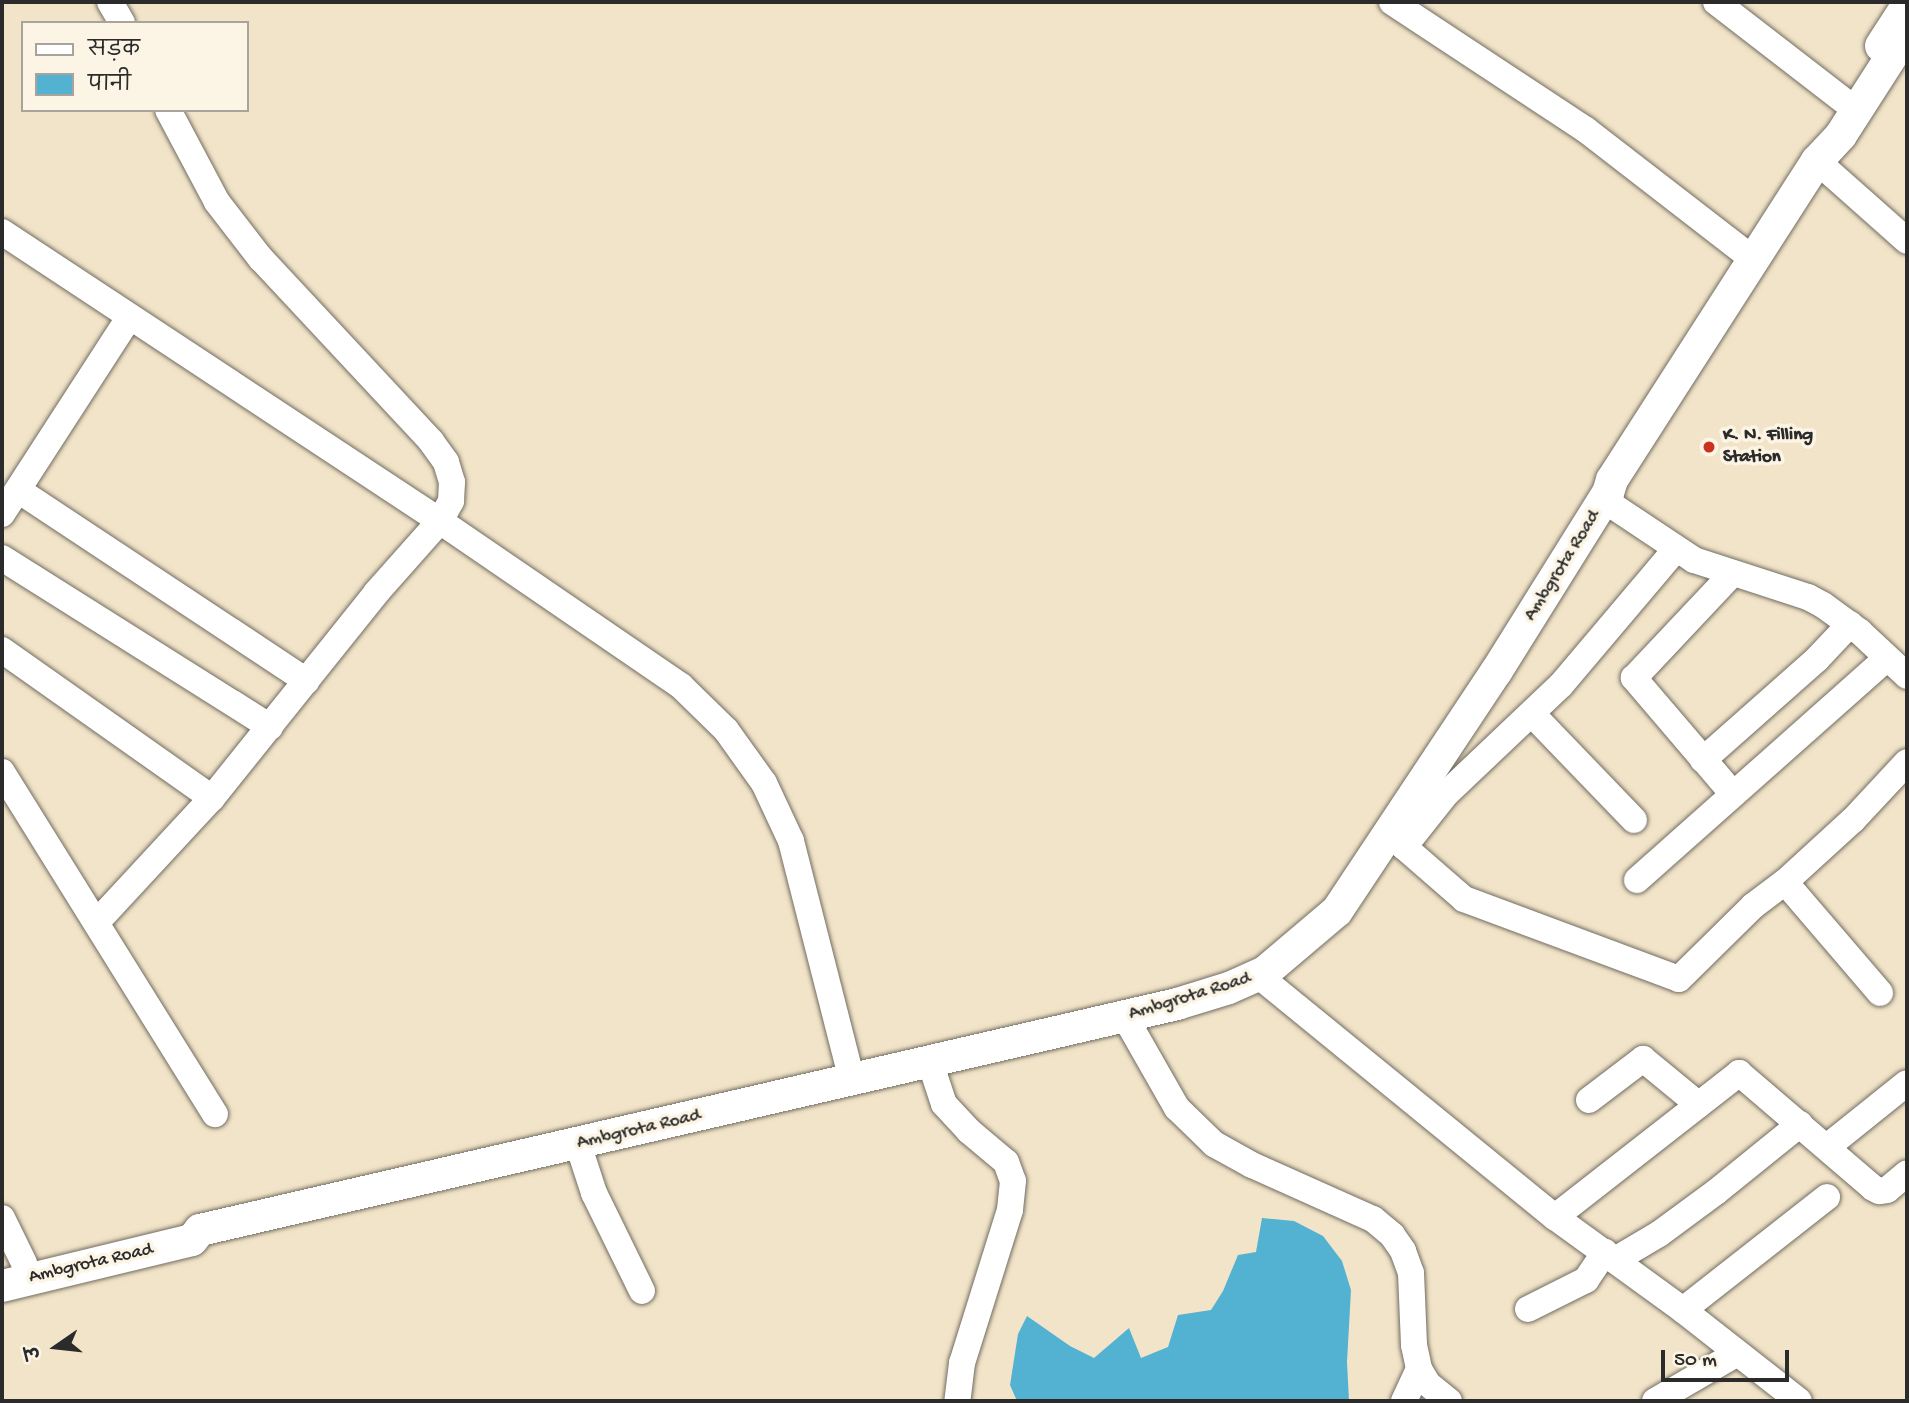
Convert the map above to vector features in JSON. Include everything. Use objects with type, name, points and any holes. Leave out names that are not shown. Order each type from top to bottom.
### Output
[{"type":"main road","points":[[1822,154],[1826,133],[1907,6]]},
{"type":"main road","name":"Ambgrota Road","points":[[2,1286],[192,1240],[200,1230],[1125,1017],[1177,1004],[1259,976],[1323,920],[1333,916],[1396,840],[1605,495],[1822,154],[1841,135],[1907,32]]},
{"type":"main road","points":[[1323,920],[1324,911],[1370,829],[1435,737],[1600,488],[1605,495]]},
{"type":"main road","points":[[13,1266],[188,1226],[200,1230]]},
{"type":"street","points":[[110,2],[121,21]]},
{"type":"street","points":[[1392,2],[1586,130],[1754,260]]},
{"type":"street","points":[[1716,2],[1844,102]]},
{"type":"street","points":[[97,922],[212,797],[376,593],[440,521],[451,501],[452,482],[446,462],[387,393],[261,259],[217,202],[170,112]]},
{"type":"street","points":[[1822,154],[1907,241]]},
{"type":"street","points":[[2,232],[440,521],[681,686],[726,730],[764,783],[791,841],[852,1081]]},
{"type":"street","points":[[2,514],[129,318]]},
{"type":"street","points":[[18,490],[307,681]]},
{"type":"street","points":[[1605,495],[1676,549],[1705,565],[1808,597],[1850,624],[1907,676]]},
{"type":"street","points":[[1676,549],[1582,660],[1532,714],[1396,840],[1464,899],[1585,942],[1675,979],[1683,978],[1753,906],[1785,882],[1853,820],[1907,762]]},
{"type":"street","points":[[2,558],[270,727]]},
{"type":"street","points":[[1733,573],[1634,678],[1733,794]]},
{"type":"street","points":[[1703,760],[1817,659],[1850,624]]},
{"type":"street","points":[[2,650],[212,797]]},
{"type":"street","points":[[1637,880],[1886,659]]},
{"type":"street","points":[[1532,714],[1634,820]]},
{"type":"street","points":[[2,772],[215,1114]]},
{"type":"street","points":[[1785,882],[1880,993]]},
{"type":"street","points":[[1259,976],[1555,1217],[1683,1310],[1799,1401]]},
{"type":"street","points":[[1125,1017],[1177,1108],[1214,1144],[1252,1166],[1373,1219],[1392,1235],[1403,1251],[1411,1273],[1413,1345],[1419,1369],[1428,1384],[1449,1401]]},
{"type":"street","points":[[1589,1100],[1643,1059],[1699,1105]]},
{"type":"street","points":[[930,1062],[944,1104],[969,1131],[1006,1162],[1013,1181],[1010,1210],[961,1363],[957,1401]]},
{"type":"street","points":[[1555,1217],[1739,1073],[1878,1191],[1887,1190],[1907,1173]]},
{"type":"street","points":[[1827,1147],[1907,1083]]},
{"type":"street","points":[[1528,1309],[1586,1280],[1610,1256],[1659,1234],[1800,1124]]},
{"type":"street","points":[[578,1144],[594,1193],[642,1291]]},
{"type":"street","points":[[1683,1310],[1826,1196]]},
{"type":"street","points":[[2,1218],[13,1266]]},
{"type":"street","points":[[1655,1401],[1736,1354]]},
{"type":"street","points":[[1404,1401],[1419,1369]]},
{"type":"water","points":[[1262,1218],[1294,1221],[1323,1236],[1342,1261],[1351,1290],[1347,1362],[1349,1401],[1017,1401],[1010,1385],[1018,1334],[1027,1316],[1070,1346],[1094,1358],[1129,1328],[1141,1358],[1168,1347],[1178,1315],[1211,1310],[1223,1291],[1238,1255],[1256,1252]]},
{"type":"place","name":"K. N. Filling Station","points":[[1709,447]]}]
